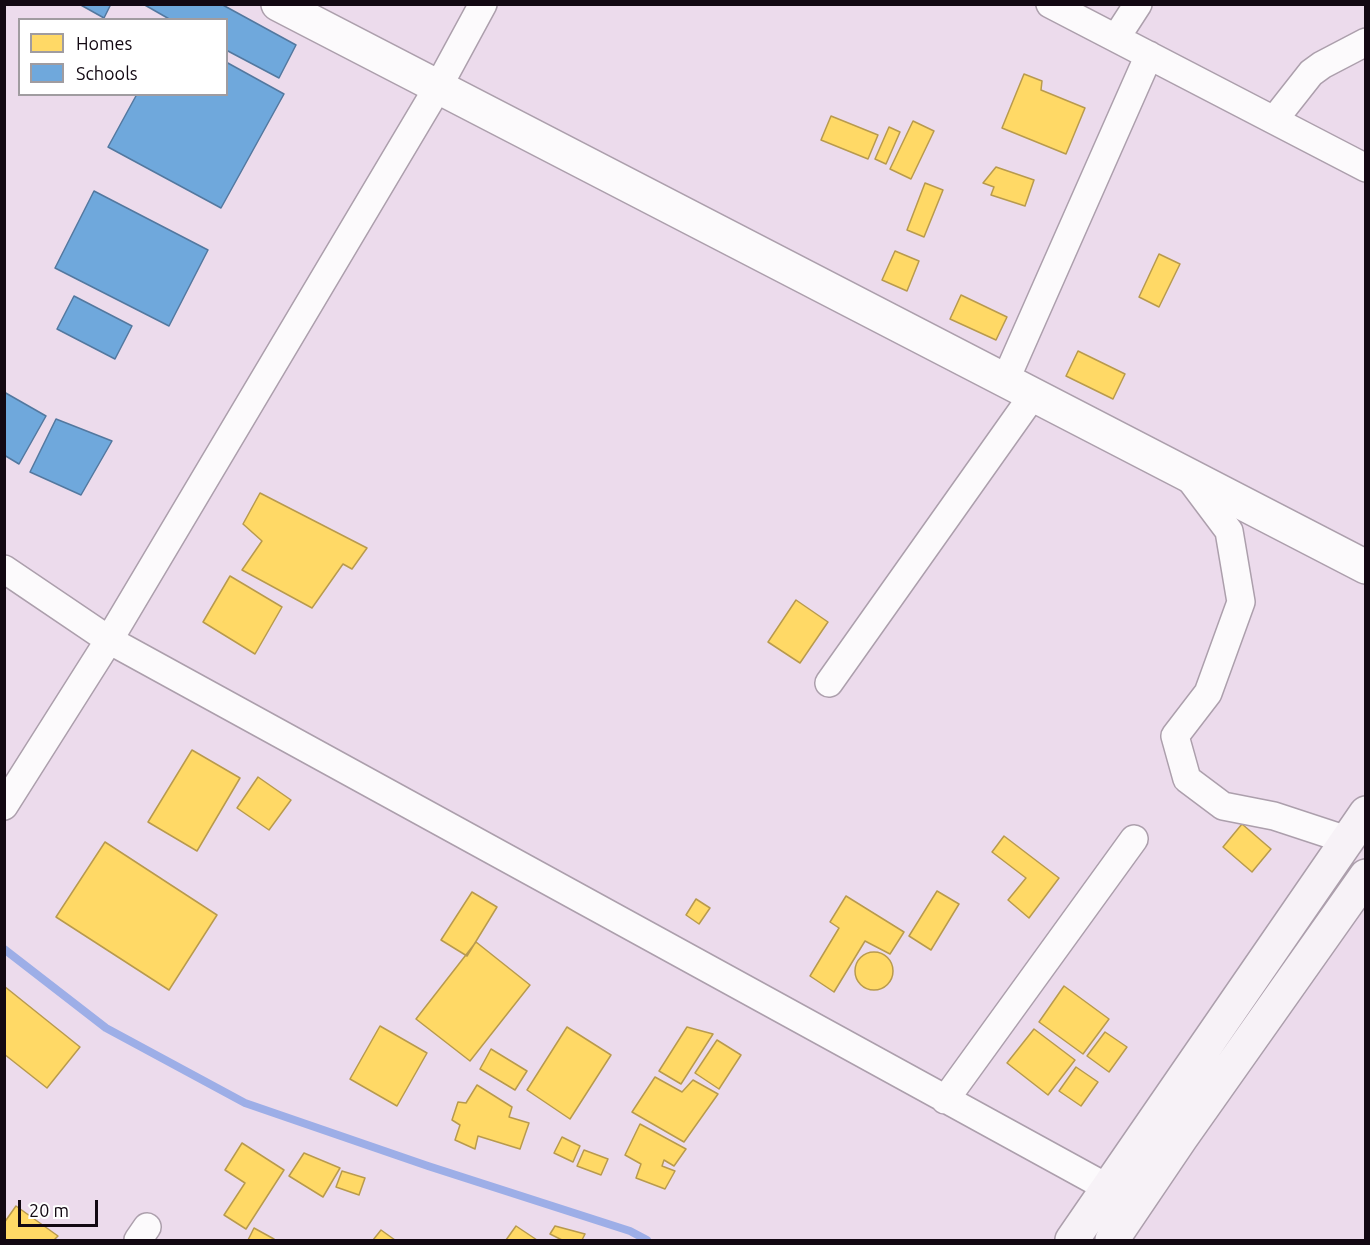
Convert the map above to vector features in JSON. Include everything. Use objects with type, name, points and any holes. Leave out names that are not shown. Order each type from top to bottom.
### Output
[{"type":"main road","points":[[1072,1240],[1365,813]]},
{"type":"main road","points":[[1112,1240],[1365,876]]},
{"type":"street","points":[[278,4],[1365,567]]},
{"type":"street","points":[[4,806],[109,640],[438,87],[483,4]]},
{"type":"street","points":[[1050,4],[1365,168]]},
{"type":"street","points":[[1116,38],[1138,4]]},
{"type":"street","points":[[1274,120],[1311,73],[1365,42]]},
{"type":"street","points":[[829,683],[1019,388],[1149,55]]},
{"type":"street","points":[[1187,474],[1229,531],[1241,602],[1208,693],[1175,736],[1187,779],[1223,806],[1274,816],[1347,840]]},
{"type":"street","points":[[4,568],[109,640],[1108,1188]]},
{"type":"street","points":[[945,1100],[1134,839]]},
{"type":"building: Homes","points":[[1024,74],[1042,81],[1041,90],[1085,108],[1066,154],[1002,128]]},
{"type":"building: Homes","points":[[831,116],[878,135],[868,159],[821,140]]},
{"type":"building: Homes","points":[[913,121],[934,131],[911,179],[890,169]]},
{"type":"building: Homes","points":[[889,127],[900,132],[886,164],[875,159]]},
{"type":"building: Homes","points":[[996,167],[1034,180],[1025,206],[991,195],[994,187],[983,183]]},
{"type":"building: Homes","points":[[925,183],[943,190],[924,237],[907,230]]},
{"type":"building: Homes","points":[[895,251],[919,261],[907,291],[882,280]]},
{"type":"building: Homes","points":[[1159,254],[1180,264],[1159,307],[1139,297]]},
{"type":"building: Homes","points":[[961,295],[1007,317],[996,340],[950,319]]},
{"type":"building: Homes","points":[[1078,351],[1125,374],[1113,399],[1066,376]]},
{"type":"building: Homes","points":[[260,493],[367,548],[352,569],[343,564],[312,608],[242,570],[262,541],[243,524]]},
{"type":"building: Homes","points":[[230,576],[282,607],[255,654],[203,622]]},
{"type":"building: Homes","points":[[796,600],[828,622],[800,663],[768,642]]},
{"type":"building: Homes","points":[[192,750],[240,778],[197,851],[148,822]]},
{"type":"building: Homes","points":[[258,777],[291,800],[269,830],[237,808]]},
{"type":"building: Homes","points":[[1242,824],[1271,849],[1252,872],[1223,847]]},
{"type":"building: Homes","points":[[1004,836],[1059,878],[1029,918],[1008,900],[1026,878],[992,852]]},
{"type":"building: Homes","points":[[105,842],[217,915],[169,990],[56,917]]},
{"type":"building: Homes","points":[[937,891],[959,904],[931,950],[909,936]]},
{"type":"building: Homes","points":[[472,892],[497,907],[467,956],[441,940]]},
{"type":"building: Homes","points":[[846,896],[904,932],[890,954],[865,941],[834,992],[810,976],[839,928],[830,922]]},
{"type":"building: Homes","points":[[696,899],[710,908],[699,924],[686,915]]},
{"type":"building: Homes","points":[[476,942],[530,985],[470,1061],[416,1019]]},
{"type":"building: Homes","points":[[874,952],[881,953],[887,958],[892,964],[892,978],[887,984],[881,989],[874,990],[867,989],[861,984],[856,978],[855,971],[856,964],[861,958],[867,953]]},
{"type":"building: Homes","points":[[4,986],[80,1047],[47,1088],[4,1054]]},
{"type":"building: Homes","points":[[1064,986],[1109,1019],[1083,1054],[1039,1022]]},
{"type":"building: Homes","points":[[380,1026],[427,1053],[397,1106],[350,1079]]},
{"type":"building: Homes","points":[[567,1027],[611,1055],[570,1119],[527,1090]]},
{"type":"building: Homes","points":[[687,1027],[713,1034],[681,1084],[659,1071]]},
{"type":"building: Homes","points":[[1034,1029],[1075,1060],[1048,1095],[1007,1063]]},
{"type":"building: Homes","points":[[1105,1032],[1127,1047],[1109,1072],[1087,1056]]},
{"type":"building: Homes","points":[[717,1040],[741,1055],[719,1089],[695,1073]]},
{"type":"building: Homes","points":[[491,1049],[527,1071],[515,1090],[480,1069]]},
{"type":"building: Homes","points":[[1076,1067],[1098,1082],[1081,1106],[1059,1091]]},
{"type":"building: Homes","points":[[655,1077],[682,1092],[693,1080],[718,1094],[684,1142],[632,1112]]},
{"type":"building: Homes","points":[[477,1085],[512,1107],[509,1117],[529,1123],[520,1149],[478,1136],[475,1149],[455,1140],[460,1125],[452,1120],[458,1102],[466,1103]]},
{"type":"building: Homes","points":[[640,1124],[686,1149],[674,1166],[664,1160],[662,1166],[675,1171],[665,1189],[636,1178],[641,1164],[625,1155]]},
{"type":"building: Homes","points":[[562,1137],[580,1146],[573,1162],[554,1153]]},
{"type":"building: Homes","points":[[242,1143],[284,1170],[246,1229],[224,1215],[245,1183],[225,1170]]},
{"type":"building: Homes","points":[[584,1150],[608,1159],[601,1175],[577,1166]]},
{"type":"building: Homes","points":[[304,1153],[340,1168],[323,1197],[289,1176]]},
{"type":"building: Homes","points":[[342,1171],[365,1178],[359,1195],[336,1187]]},
{"type":"building: Homes","points":[[16,1206],[58,1236],[54,1240],[4,1240],[4,1223]]},
{"type":"building: Homes","points":[[516,1226],[537,1240],[506,1240]]},
{"type":"building: Homes","points":[[555,1226],[585,1234],[582,1240],[562,1240],[550,1234]]},
{"type":"building: Homes","points":[[254,1228],[274,1239],[248,1240]]},
{"type":"building: Homes","points":[[381,1230],[395,1240],[373,1240]]},
{"type":"building: Schools","points":[[79,4],[111,4],[104,18]]},
{"type":"building: Schools","points":[[143,4],[221,4],[296,45],[279,78],[228,51],[228,18],[168,18]]},
{"type":"building: Schools","points":[[228,63],[284,94],[221,208],[108,147],[136,96],[228,96]]},
{"type":"building: Schools","points":[[94,191],[208,250],[169,326],[55,268]]},
{"type":"building: Schools","points":[[74,296],[132,326],[115,359],[57,329]]},
{"type":"building: Schools","points":[[4,392],[46,416],[19,464],[4,455]]},
{"type":"building: Schools","points":[[56,419],[112,441],[81,495],[30,472]]},
{"type":"waterway","points":[[4,949],[106,1028],[245,1103],[428,1166],[630,1231],[647,1240]]}]
